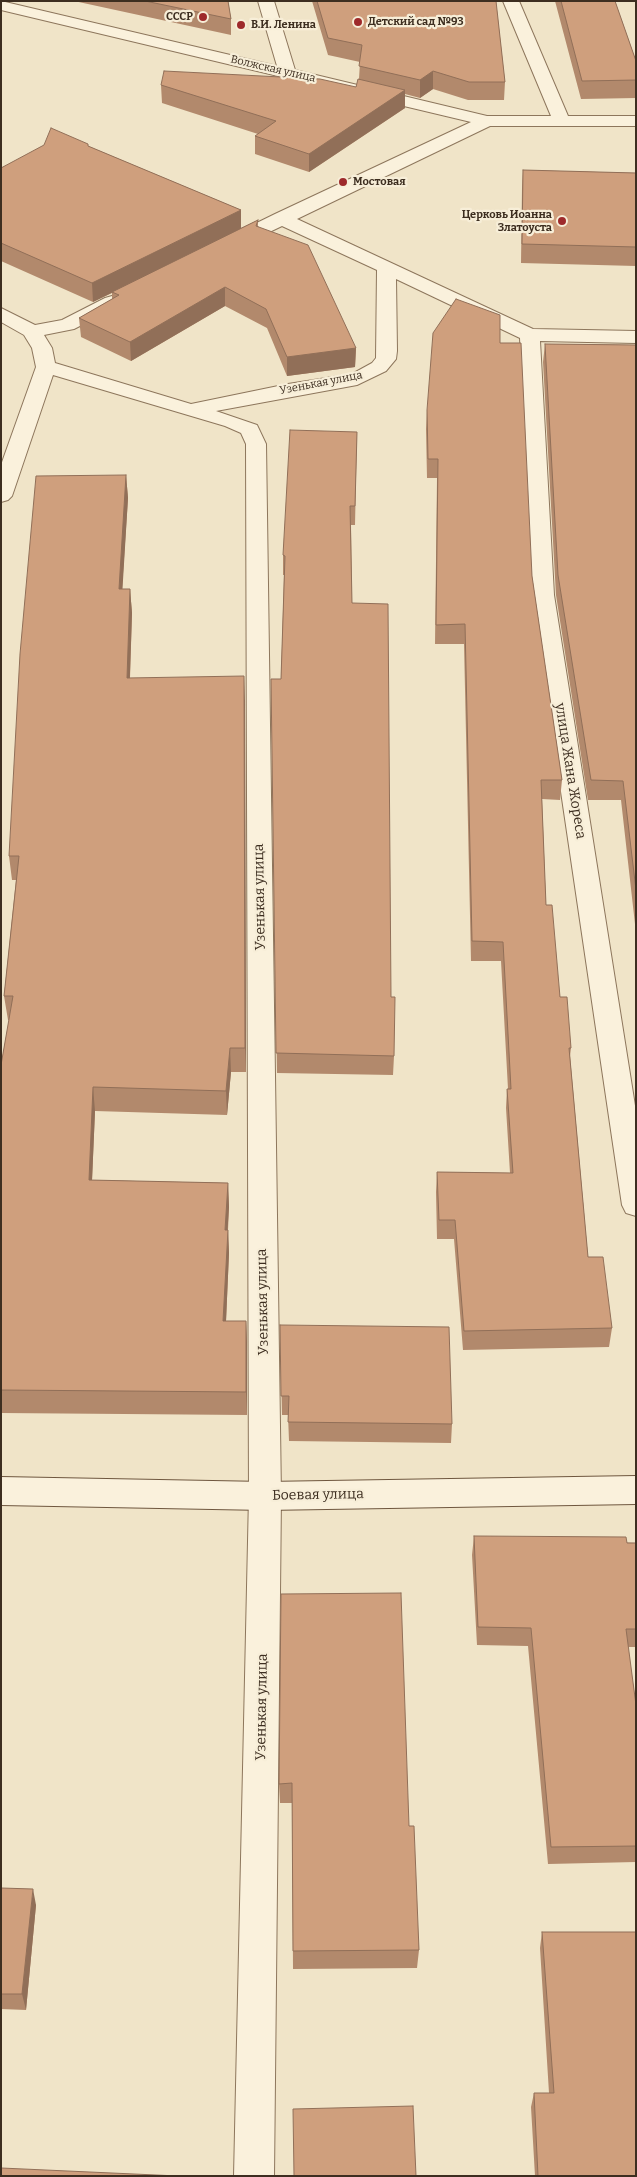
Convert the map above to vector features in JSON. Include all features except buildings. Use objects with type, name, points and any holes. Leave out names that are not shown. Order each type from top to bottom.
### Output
[{"type":"street","points":[[266,1],[287,72]]},
{"type":"street","points":[[511,1],[562,122]]},
{"type":"street","name":"Волжская улица","points":[[1,5],[488,121],[636,121]]},
{"type":"street","points":[[210,253],[488,121]]},
{"type":"street","points":[[281,218],[530,335],[636,336]]},
{"type":"street","name":"Узенькая улица","points":[[190,410],[288,390],[357,379],[379,367],[386,359],[387,351],[386,267]]},
{"type":"street","points":[[32,332],[67,325],[130,294]]},
{"type":"street","points":[[1,314],[32,332],[42,348],[46,367],[1,496]]},
{"type":"street","name":"улица Жана Жореса","points":[[530,335],[543,595],[636,1205]]},
{"type":"street","points":[[46,367],[190,410]]},
{"type":"street","name":"Узенькая улица","points":[[190,410],[250,428],[256,444],[265,1496],[254,2176]]},
{"type":"street","name":"Боевая улица","points":[[1,1491],[265,1496],[636,1490]]},
{"type":"place","name":"СССР","points":[[203,17]]},
{"type":"place","name":"Детский сад №93","points":[[358,22]]},
{"type":"place","name":"В.И. Ленина","points":[[241,25]]},
{"type":"place","name":"Мостовая","points":[[343,182]]},
{"type":"place","name":"Церковь Иоанна Златоуста","points":[[562,221]]}]
